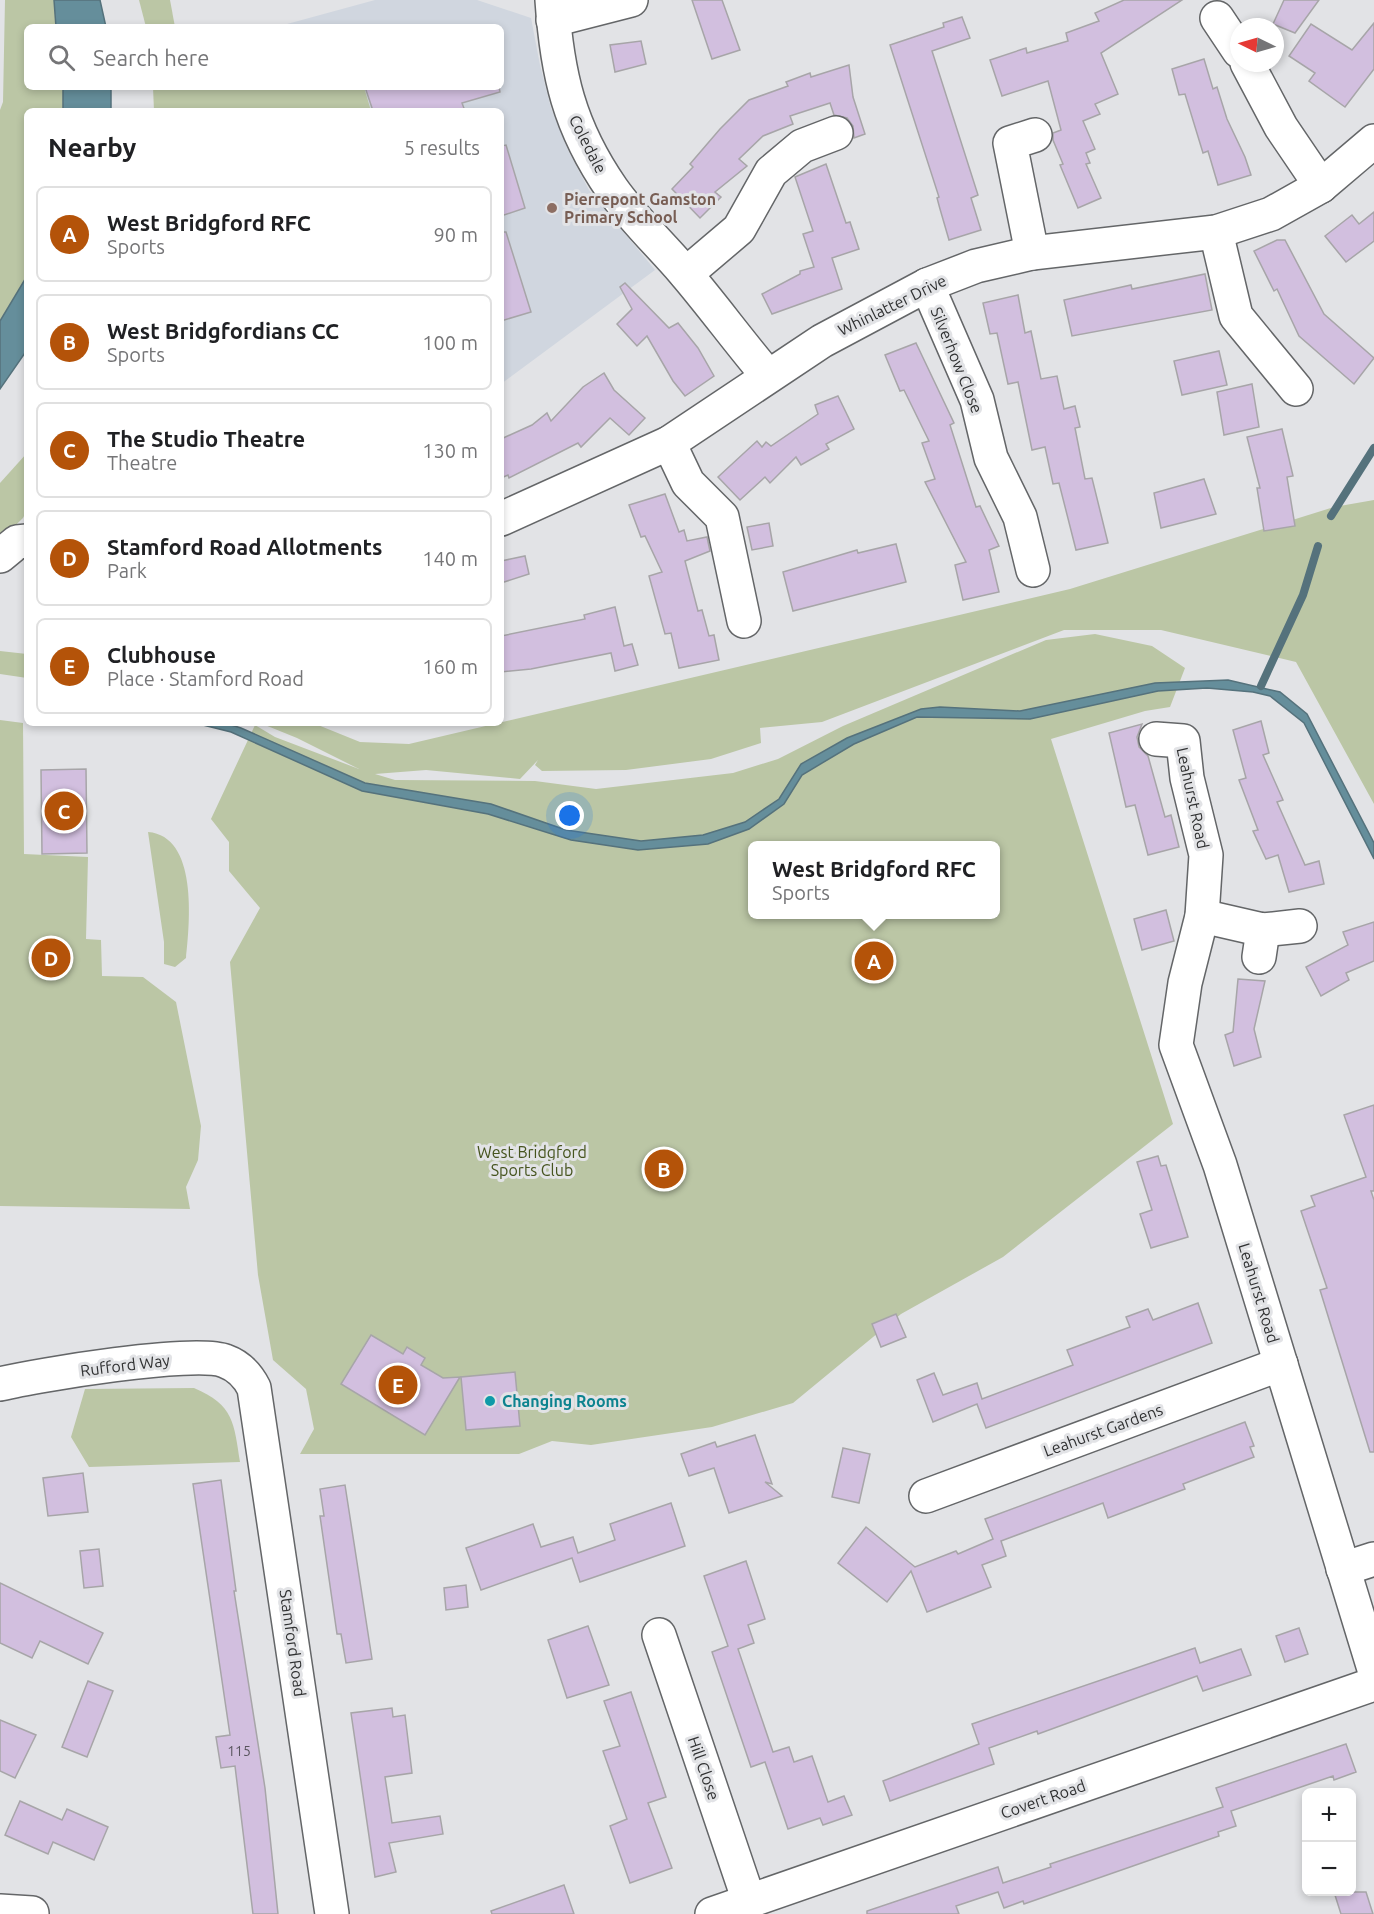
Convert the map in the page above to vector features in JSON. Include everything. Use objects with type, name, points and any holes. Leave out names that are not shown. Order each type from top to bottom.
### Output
[{"type":"street","points":[[553,10],[631,0]]},
{"type":"street","name":"Coledale","points":[[553,10],[563,88],[587,148],[613,190],[686,274],[768,376]]},
{"type":"street","points":[[1217,18],[1230,38]]},
{"type":"street","points":[[1254,72],[1281,127],[1321,186]]},
{"type":"street","points":[[686,274],[739,229],[771,172],[802,147],[836,133]]},
{"type":"street","points":[[1032,253],[1010,143],[1035,135]]},
{"type":"street","name":"Whinlatter Drive","points":[[504,518],[669,443],[855,321],[927,285],[976,266],[1032,253],[1216,232],[1271,214],[1321,186],[1374,141]]},
{"type":"street","points":[[1216,232],[1236,316],[1296,388]]},
{"type":"street","name":"Silverhow Close","points":[[927,285],[977,400],[991,458],[1020,517],[1033,570]]},
{"type":"street","points":[[669,443],[688,483],[722,517],[744,621]]},
{"type":"street","points":[[0,556],[17,542],[24,541]]},
{"type":"street","name":"Leahurst Road","points":[[1156,739],[1183,741],[1187,778],[1206,855],[1202,916],[1185,983],[1176,1045],[1220,1165],[1374,1669]]},
{"type":"street","points":[[1202,916],[1261,943],[1300,926]]},
{"type":"street","name":"Rufford Way","points":[[0,1384],[68,1372],[195,1356],[225,1360],[247,1374]]},
{"type":"street","name":"Leahurst Gardens","points":[[926,1496],[1281,1364]]},
{"type":"street","name":"Stamford Road","points":[[247,1374],[255,1388],[332,1914]]},
{"type":"street","points":[[1343,1569],[1374,1559]]},
{"type":"street","name":"Hill Close","points":[[658,1635],[749,1901]]},
{"type":"street","name":"Covert Road","points":[[712,1914],[1374,1684]]},
{"type":"street","points":[[0,1911],[32,1914]]},
{"type":"shaded area","name":"Pierrepont Gamston Primary School","points":[[375,0],[477,0],[531,18],[551,108],[568,150],[589,190],[655,270],[504,382],[504,108],[178,108],[179,90],[504,90],[504,24],[287,24]]},
{"type":"green space","points":[[5,0],[54,0],[56,24],[24,24],[24,90],[63,90],[63,108],[24,108],[24,281],[0,321],[0,110],[3,102]]},
{"type":"green space","points":[[139,0],[170,0],[174,24],[145,24]]},
{"type":"green space","points":[[153,90],[365,90],[370,108],[154,108]]},
{"type":"green space","points":[[24,456],[24,516],[0,540],[0,483]]},
{"type":"green space","name":"West Bridgford Sports Club","points":[[1374,500],[1374,804],[1296,662],[1161,630],[1064,630],[822,722],[760,728],[761,743],[711,759],[626,770],[542,771],[535,765],[538,760],[520,779],[426,770],[375,774],[395,780],[535,781],[596,789],[733,773],[778,759],[843,726],[1046,640],[1095,634],[1152,646],[1185,668],[1170,707],[1145,711],[1051,739],[1173,1124],[1003,1257],[901,1314],[793,1403],[712,1427],[591,1445],[552,1441],[519,1454],[300,1454],[314,1429],[306,1389],[273,1360],[258,1275],[230,962],[260,908],[229,871],[229,842],[211,819],[255,726],[275,737],[359,769],[267,726],[320,726],[360,742],[409,744],[486,726],[504,726],[504,722],[1070,589],[1334,507]]},
{"type":"green space","points":[[0,651],[24,654],[24,678],[0,674]]},
{"type":"green space","points":[[0,720],[23,723],[24,854],[88,857],[86,939],[101,940],[102,976],[143,977],[176,1002],[201,1126],[198,1160],[186,1187],[190,1209],[0,1206]]},
{"type":"green space","points":[[148,832],[164,837],[176,848],[183,864],[187,883],[189,924],[186,958],[175,967],[164,964],[164,942]]},
{"type":"green space","points":[[194,1388],[217,1401],[230,1417],[240,1462],[89,1467],[71,1437],[85,1389]]},
{"type":"water","points":[[54,0],[100,0],[105,24],[56,24]]},
{"type":"water","points":[[63,90],[111,90],[111,108],[63,108]]},
{"type":"water","points":[[24,281],[24,354],[0,389],[0,321]]},
{"type":"water","points":[[1228,680],[1280,692],[1307,714],[1374,843],[1374,859],[1304,723],[1270,696],[1253,692],[1207,688],[1158,691],[1030,719],[917,717],[854,744],[802,775],[784,804],[749,829],[708,844],[638,850],[571,840],[488,814],[362,791],[231,732],[207,726],[241,728],[365,783],[491,804],[566,830],[641,841],[703,835],[745,822],[779,799],[801,764],[847,738],[921,709],[940,707],[1020,711],[1155,683]]},
{"type":"building","points":[[692,0],[722,0],[740,50],[712,59]]},
{"type":"building","points":[[1124,0],[1182,0],[1101,53],[1118,94],[1095,104],[1100,114],[1083,121],[1095,149],[1086,153],[1090,163],[1086,164],[1101,198],[1078,208],[1060,165],[1063,164],[1053,140],[1053,133],[1061,130],[1048,81],[1002,96],[990,60],[1026,48],[1027,53],[1068,41],[1066,33],[1099,21],[1095,13]]},
{"type":"building","points":[[1284,0],[1319,0],[1295,33],[1284,28],[1284,18],[1276,18]]},
{"type":"building","points":[[962,17],[970,38],[932,51],[978,195],[971,198],[981,230],[949,240],[937,198],[939,197],[890,45],[944,27],[943,23]]},
{"type":"building","points":[[1374,23],[1374,69],[1345,107],[1309,81],[1315,73],[1289,56],[1311,24],[1352,50]]},
{"type":"building","points":[[641,41],[646,64],[615,72],[610,45]]},
{"type":"building","points":[[1204,59],[1213,89],[1217,87],[1227,119],[1251,175],[1218,185],[1208,151],[1203,153],[1185,94],[1179,95],[1172,69]]},
{"type":"building","points":[[849,65],[853,97],[865,134],[854,138],[853,126],[847,118],[834,115],[830,103],[790,116],[793,124],[763,136],[739,159],[747,166],[715,192],[721,197],[700,218],[672,189],[693,167],[690,164],[720,129],[749,100],[788,86],[786,82],[810,73],[811,77]]},
{"type":"building","points":[[366,90],[500,90],[500,92],[462,103],[464,108],[372,108]]},
{"type":"building","points":[[504,145],[506,145],[525,208],[504,215]]},
{"type":"building","points":[[826,164],[846,223],[850,222],[859,249],[832,258],[842,289],[772,314],[762,294],[800,274],[800,271],[814,267],[803,234],[813,231],[795,177]]},
{"type":"building","points":[[1374,212],[1374,241],[1346,262],[1325,236],[1352,215],[1359,224]]},
{"type":"building","points":[[504,232],[506,232],[531,312],[504,320]]},
{"type":"building","points":[[1277,240],[1285,240],[1324,314],[1374,358],[1354,384],[1299,336],[1277,289],[1274,291],[1254,251]]},
{"type":"building","points":[[1205,274],[1212,310],[1072,336],[1064,300],[1131,285],[1132,289]]},
{"type":"building","points":[[625,283],[669,328],[678,323],[698,348],[714,376],[685,396],[673,381],[647,336],[637,346],[617,324],[632,309],[620,287]]},
{"type":"building","points":[[1018,295],[1025,333],[1031,331],[1041,379],[1057,376],[1064,409],[1075,406],[1080,427],[1075,428],[1085,479],[1092,478],[1108,543],[1076,550],[1059,483],[1053,484],[1045,447],[1032,450],[1018,382],[1008,384],[997,333],[990,334],[983,303]]},
{"type":"building","points":[[916,343],[954,423],[950,425],[976,507],[980,506],[999,546],[989,550],[999,592],[963,600],[955,565],[966,562],[925,482],[935,479],[922,443],[929,441],[904,390],[900,391],[885,355]]},
{"type":"building","points":[[1219,351],[1227,385],[1182,395],[1174,361]]},
{"type":"building","points":[[604,373],[614,390],[645,418],[629,435],[610,418],[581,447],[578,443],[509,478],[508,475],[504,477],[504,438],[532,425],[547,413],[551,421],[583,387]]},
{"type":"building","points":[[1252,384],[1259,427],[1224,435],[1217,392]]},
{"type":"building","points":[[838,396],[854,429],[826,444],[829,449],[801,465],[796,457],[770,483],[765,477],[740,500],[718,477],[757,441],[762,447],[766,442],[771,446],[818,414],[815,405]]},
{"type":"building","points":[[1282,429],[1293,476],[1287,477],[1295,526],[1264,531],[1257,488],[1260,488],[1247,437]]},
{"type":"building","points":[[1204,479],[1216,514],[1161,528],[1154,493]]},
{"type":"building","points":[[665,494],[679,532],[684,530],[687,541],[707,537],[710,551],[685,561],[698,611],[702,610],[709,636],[714,635],[719,660],[679,668],[671,633],[665,634],[649,576],[662,572],[645,536],[641,537],[629,505]]},
{"type":"building","points":[[769,523],[773,546],[752,550],[747,527]]},
{"type":"building","points":[[896,544],[906,582],[793,611],[783,572],[857,550],[858,553]]},
{"type":"building","points":[[525,556],[529,574],[504,582],[504,560]]},
{"type":"building","points":[[615,607],[624,646],[632,644],[638,665],[615,671],[611,653],[531,669],[504,672],[504,635],[585,619],[584,615]]},
{"type":"building","points":[[1261,721],[1269,753],[1263,755],[1283,800],[1277,802],[1305,865],[1319,861],[1324,884],[1289,892],[1278,855],[1266,859],[1253,831],[1258,830],[1239,780],[1246,778],[1233,730]]},
{"type":"building","points":[[1142,724],[1137,737],[1139,747],[1148,756],[1165,817],[1171,815],[1179,847],[1148,855],[1135,805],[1126,807],[1109,733]]},
{"type":"building","points":[[86,769],[87,853],[42,854],[41,770]]},
{"type":"building","points":[[1166,910],[1174,941],[1142,950],[1134,919]]},
{"type":"building","points":[[1374,922],[1374,961],[1346,973],[1349,980],[1321,996],[1306,967],[1348,945],[1343,932]]},
{"type":"building","points":[[1238,979],[1265,981],[1254,1029],[1261,1057],[1234,1066],[1225,1035],[1233,1032]]},
{"type":"building","points":[[1374,1105],[1374,1191],[1371,1191],[1374,1200],[1374,1452],[1370,1452],[1320,1290],[1327,1288],[1301,1211],[1315,1206],[1311,1196],[1366,1177],[1344,1115]]},
{"type":"building","points":[[1158,1156],[1161,1166],[1166,1165],[1188,1237],[1151,1248],[1140,1214],[1152,1210],[1137,1162]]},
{"type":"building","points":[[1198,1303],[1212,1343],[986,1428],[977,1404],[933,1422],[917,1380],[934,1373],[943,1395],[977,1383],[982,1399],[1073,1365],[1067,1350],[1130,1327],[1126,1317],[1148,1309],[1153,1320]]},
{"type":"building","points":[[896,1314],[906,1337],[881,1347],[872,1324]]},
{"type":"building","points":[[371,1335],[403,1354],[407,1347],[425,1358],[421,1365],[443,1378],[460,1377],[425,1435],[341,1384]]},
{"type":"building","name":"Changing Rooms","points":[[515,1372],[520,1426],[466,1430],[461,1377]]},
{"type":"building","points":[[1245,1422],[1254,1446],[1250,1447],[1254,1457],[1183,1484],[1185,1489],[1108,1518],[1103,1503],[1001,1541],[1006,1556],[982,1565],[991,1587],[927,1612],[911,1571],[887,1602],[838,1563],[866,1527],[915,1567],[956,1551],[958,1554],[993,1539],[985,1519]]},
{"type":"building","points":[[755,1435],[772,1484],[765,1482],[782,1496],[729,1513],[714,1468],[689,1476],[681,1454],[715,1442],[717,1447]]},
{"type":"building","points":[[843,1448],[870,1454],[859,1503],[832,1497]]},
{"type":"building","points":[[83,1473],[88,1512],[48,1516],[43,1478]]},
{"type":"building","points":[[221,1480],[236,1591],[234,1591],[265,1788],[278,1914],[253,1914],[235,1766],[221,1768],[216,1737],[230,1735],[193,1484]]},
{"type":"building","points":[[345,1485],[372,1659],[346,1663],[341,1634],[337,1634],[320,1516],[324,1516],[320,1489]]},
{"type":"building","points":[[671,1503],[685,1546],[580,1582],[572,1558],[481,1590],[466,1548],[533,1524],[541,1547],[573,1537],[578,1553],[615,1540],[610,1524]]},
{"type":"building","points":[[99,1549],[103,1586],[84,1588],[80,1551]]},
{"type":"building","points":[[746,1561],[765,1619],[748,1625],[754,1643],[738,1649],[773,1752],[789,1747],[794,1762],[812,1756],[828,1802],[844,1796],[852,1815],[823,1825],[820,1818],[788,1829],[765,1762],[751,1767],[712,1652],[728,1646],[704,1576]]},
{"type":"building","points":[[0,1583],[103,1633],[88,1664],[40,1641],[32,1658],[0,1643]]},
{"type":"building","points":[[466,1585],[468,1607],[446,1610],[444,1588]]},
{"type":"building","points":[[588,1626],[609,1685],[567,1698],[548,1640]]},
{"type":"building","points":[[1299,1628],[1308,1654],[1285,1662],[1276,1636]]},
{"type":"building","points":[[1195,1648],[1200,1663],[1241,1649],[1251,1675],[1203,1691],[1197,1676],[1038,1734],[1037,1731],[989,1748],[994,1764],[890,1801],[883,1781],[979,1744],[972,1724]]},
{"type":"building","points":[[88,1681],[113,1691],[87,1757],[62,1747]]},
{"type":"building","points":[[631,1692],[666,1797],[648,1803],[672,1868],[630,1883],[610,1826],[627,1819],[603,1751],[620,1746],[604,1701]]},
{"type":"building","points":[[392,1708],[393,1717],[405,1715],[412,1773],[385,1777],[392,1823],[440,1816],[443,1834],[389,1843],[396,1872],[375,1877],[351,1713]]},
{"type":"building","points":[[0,1720],[36,1735],[15,1778],[0,1771]]},
{"type":"building","points":[[1346,1744],[1356,1772],[1334,1780],[1333,1776],[1231,1811],[1236,1826],[1218,1832],[1219,1836],[1024,1904],[1023,1901],[1004,1908],[998,1892],[956,1906],[959,1914],[867,1914],[867,1911],[998,1867],[1003,1883],[1051,1867],[1050,1864],[1223,1807],[1216,1788]]},
{"type":"building","points":[[20,1801],[62,1820],[67,1809],[108,1827],[94,1860],[53,1842],[48,1854],[5,1835]]},
{"type":"building","points":[[564,1885],[574,1914],[492,1914],[491,1911]]},
{"type":"building","points":[[1356,1892],[1366,1892],[1373,1914],[1341,1914],[1335,1896],[1356,1896]]},
{"type":"waterway","points":[[1331,516],[1374,448]]},
{"type":"waterway","points":[[1261,686],[1303,595],[1318,546]]},
{"type":"place","name":"Pierrepont Gamston Primary School","points":[[552,208]]},
{"type":"place","name":"The Studio Theatre","points":[[64,811]]},
{"type":"place","name":"Stamford Road Allotments","points":[[51,958]]},
{"type":"place","name":"West Bridgford RFC","points":[[874,961]]},
{"type":"place","name":"West Bridgfordians CC","points":[[664,1169]]},
{"type":"place","name":"Clubhouse","points":[[398,1385]]},
{"type":"place","name":"Changing Rooms","points":[[490,1401]]}]
